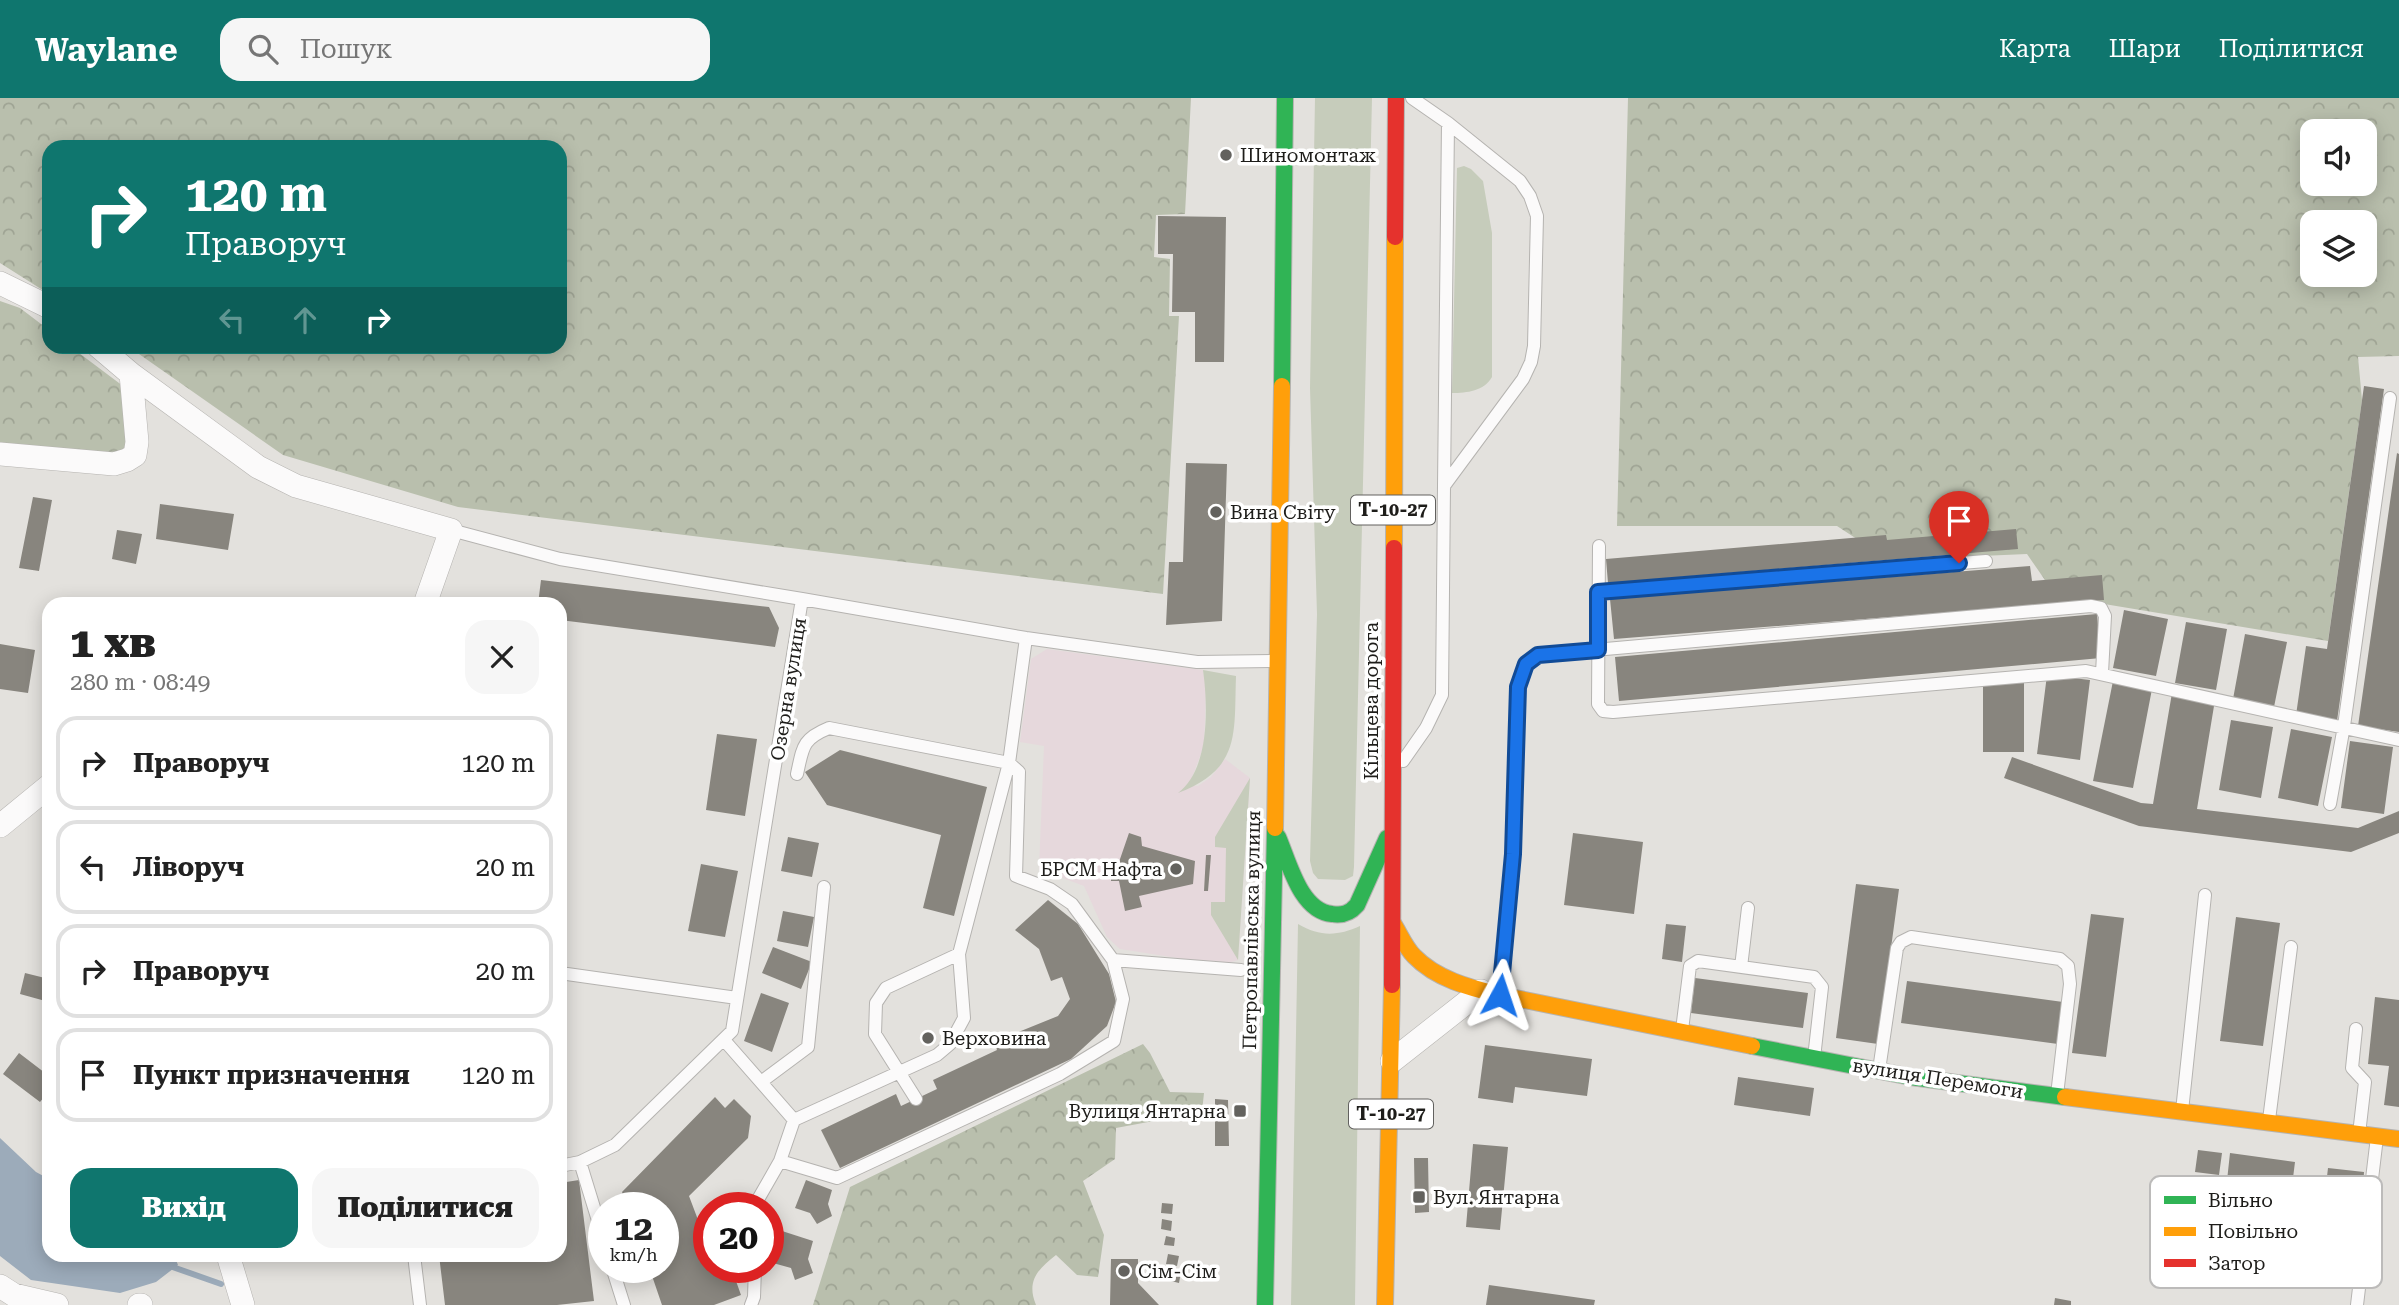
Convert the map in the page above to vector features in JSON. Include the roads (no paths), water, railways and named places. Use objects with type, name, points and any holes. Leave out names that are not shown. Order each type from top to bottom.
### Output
[{"type":"main road","name":"Петропавлівська вулиця","points":[[1265,1305],[1278,713],[1285,98]]},
{"type":"main road","name":"Кільцева дорога","points":[[1385,1305],[1392,1061],[1396,98]]},
{"type":"main road","points":[[1274,828],[1308,901],[1317,911],[1331,916],[1347,914],[1357,906],[1392,826]]},
{"type":"main road","name":"вулиця Перемоги","points":[[1393,923],[1412,954],[1432,971],[1491,993],[1879,1071],[2399,1139]]},
{"type":"street","points":[[0,283],[42,304]]},
{"type":"street","points":[[108,354],[131,374],[258,467],[296,486],[451,530],[427,597]]},
{"type":"street","points":[[0,454],[114,464],[127,460],[135,454],[137,442],[131,374]]},
{"type":"street","points":[[0,826],[42,792]]},
{"type":"street","points":[[1392,1061],[1491,993]]},
{"type":"street","points":[[230,1262],[243,1305]]},
{"type":"street","points":[[0,1286],[14,1295],[57,1305]]},
{"type":"lane","points":[[1412,98],[1448,123],[1520,181],[1530,196],[1537,216],[1534,346],[1531,362],[1523,380],[1444,486]]},
{"type":"lane","points":[[1392,775],[1426,729],[1442,695],[1448,123]]},
{"type":"lane","points":[[2330,804],[2344,726],[2390,398]]},
{"type":"lane","points":[[451,530],[560,559],[803,599]]},
{"type":"lane","points":[[1599,546],[1598,704],[1603,711],[2086,671],[2399,740]]},
{"type":"lane","points":[[1598,592],[1986,561]]},
{"type":"lane","name":"Озерна вулиця","points":[[567,1165],[580,1162],[615,1145],[732,1031],[803,599],[1026,638],[1197,662],[1277,661]]},
{"type":"lane","points":[[1491,993],[1513,854],[1518,687],[1526,664],[1538,655],[2091,606],[2101,608],[2105,615],[2102,673]]},
{"type":"lane","points":[[765,1192],[780,1161],[794,1120],[937,1055],[950,1044],[964,1018],[960,954],[1009,764],[1026,638]]},
{"type":"lane","points":[[780,1161],[837,1178],[933,1129],[1060,1074],[1114,1041],[1123,999],[1112,960],[1072,904],[1050,889],[1016,876],[1019,772],[1009,764],[829,728],[814,734],[804,743],[797,774]]},
{"type":"lane","points":[[761,1082],[807,1047],[824,887]]},
{"type":"lane","points":[[2182,1111],[2205,895]]},
{"type":"lane","points":[[1741,967],[1748,908]]},
{"type":"lane","points":[[1879,1071],[1897,948],[1901,942],[1911,937],[2060,959],[2068,966],[2070,984],[2057,1095]]},
{"type":"lane","points":[[2269,1122],[2291,947]]},
{"type":"lane","points":[[916,1099],[875,1034],[876,1003],[886,988],[960,954]]},
{"type":"lane","points":[[1112,960],[1241,970]]},
{"type":"lane","points":[[1681,1033],[1690,966],[1698,961],[1814,977],[1822,987],[1814,1058]]},
{"type":"lane","points":[[567,974],[737,998]]},
{"type":"lane","points":[[2356,1029],[2352,1068],[2365,1082],[2359,1134]]},
{"type":"lane","points":[[724,1040],[794,1120]]},
{"type":"lane","points":[[2372,1176],[2377,1136]]},
{"type":"lane","points":[[580,1162],[589,1192]]},
{"type":"lane","points":[[415,1262],[420,1305]]},
{"type":"lane","points":[[617,1283],[624,1305]]},
{"type":"lane","points":[[751,1305],[754,1283]]},
{"type":"water","points":[[0,1138],[42,1175],[42,1262],[177,1262],[178,1265],[156,1282],[120,1293],[31,1280],[0,1256]]},
{"type":"waterway","points":[[167,1265],[221,1284]]},
{"type":"place","name":"Шиномонтаж","points":[[1226,155]]},
{"type":"place","name":"Вина Світу","points":[[1216,512]]},
{"type":"place","name":"БРСМ Нафта","points":[[1176,869]]},
{"type":"place","name":"Верховина","points":[[928,1038]]},
{"type":"place","name":"Вулиця Янтарна","points":[[1240,1111]]},
{"type":"place","name":"Вул. Янтарна","points":[[1419,1197]]},
{"type":"place","name":"Сім-Сім","points":[[1124,1271]]}]
